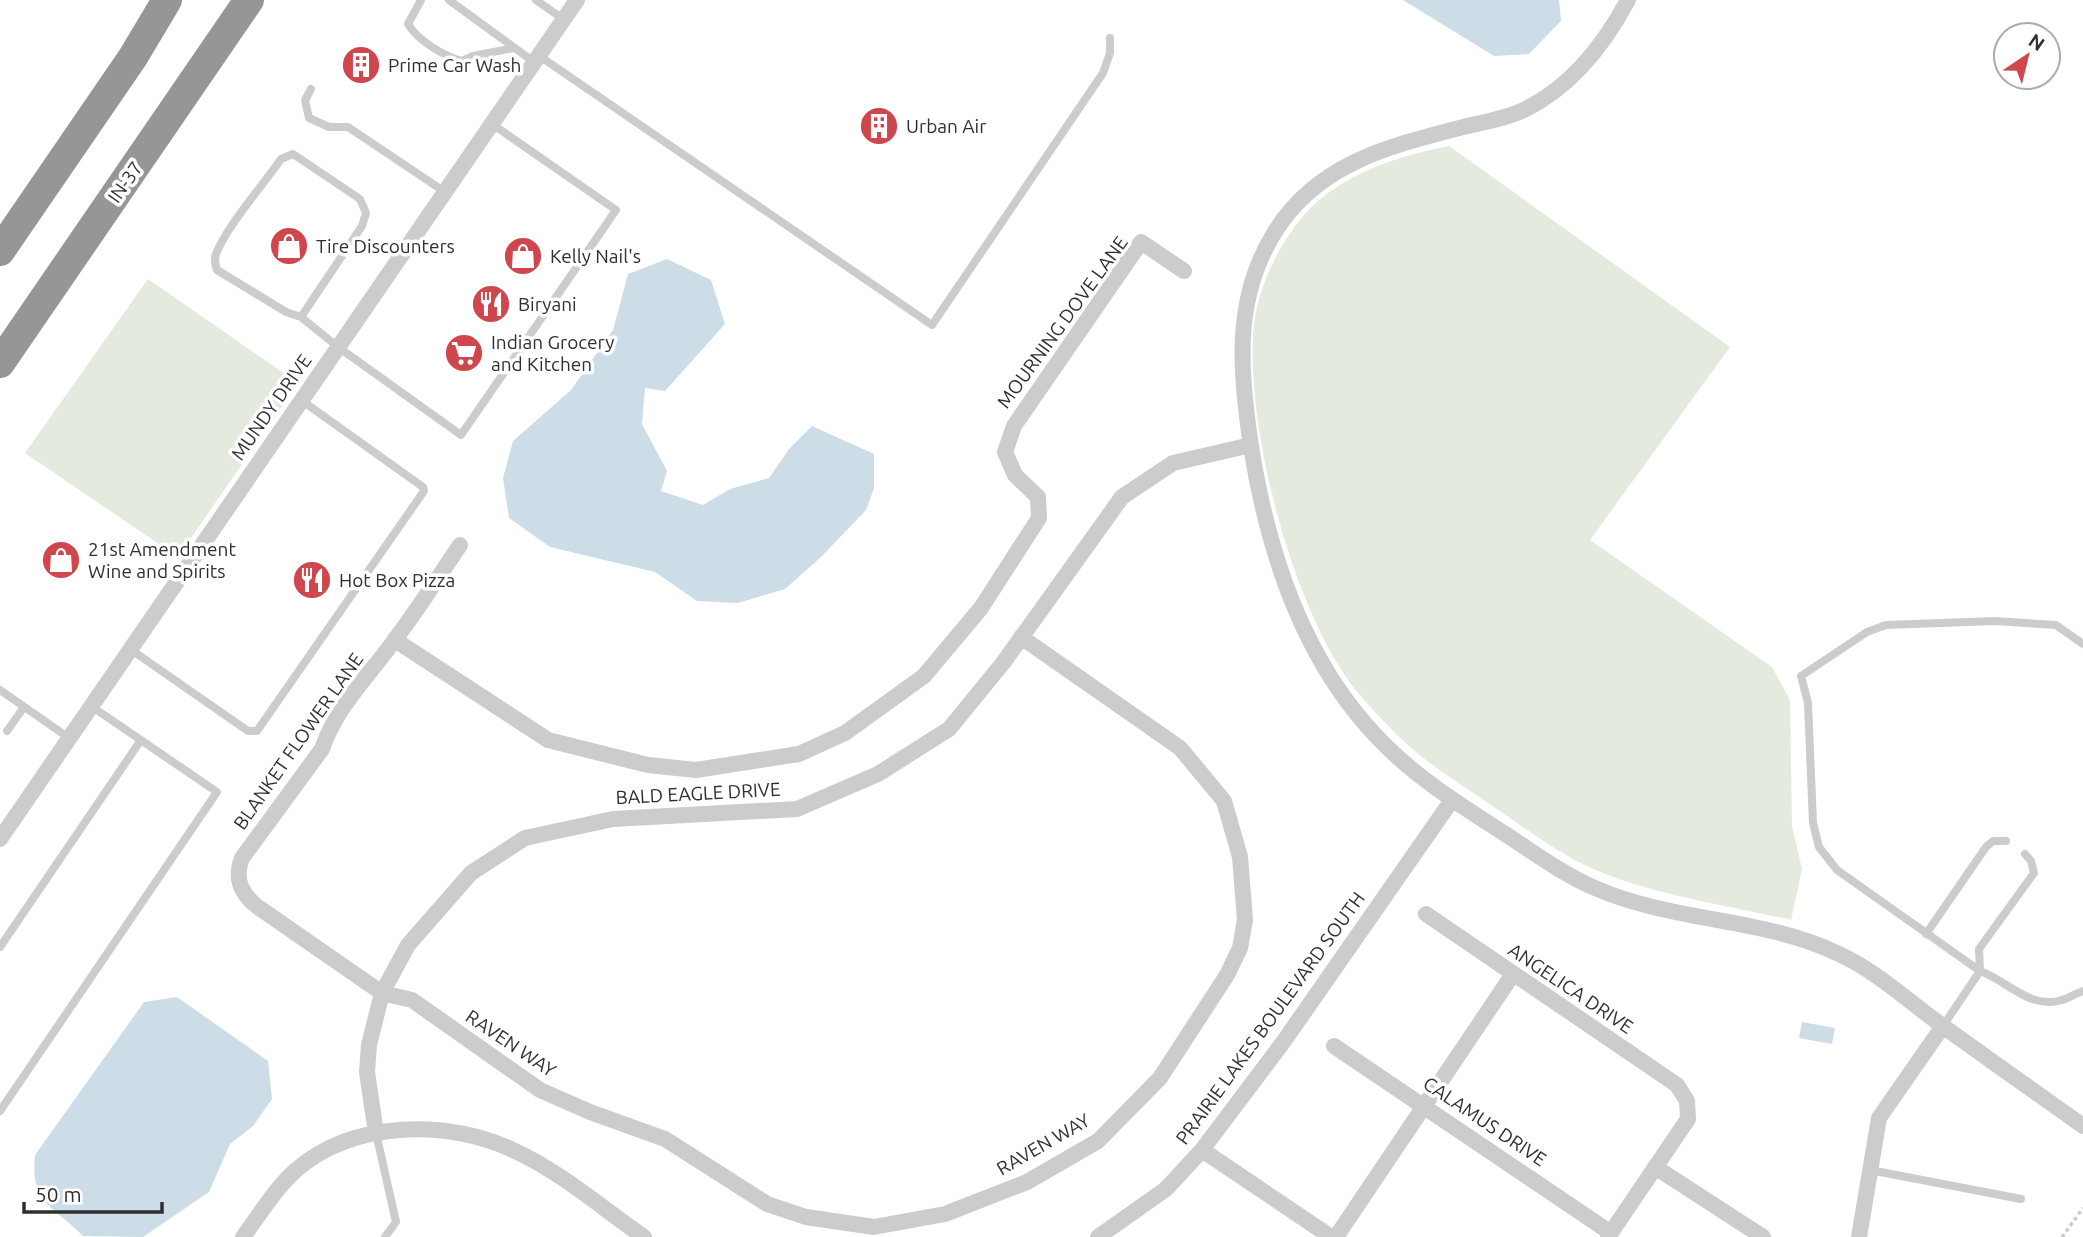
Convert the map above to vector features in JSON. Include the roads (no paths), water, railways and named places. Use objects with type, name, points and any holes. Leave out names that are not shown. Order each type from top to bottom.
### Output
[{"type":"highway","points":[[0,251],[133,57],[167,0]]},
{"type":"highway","name":"IN-37","points":[[0,363],[248,0]]},
{"type":"street","name":"MUNDY DRIVE","points":[[0,839],[577,0]]},
{"type":"street","points":[[1628,0],[1588,60],[1542,100],[1503,118],[1406,141],[1363,156],[1319,183],[1287,214],[1263,253],[1253,275],[1244,313],[1241,359],[1258,495],[1274,551],[1304,629],[1321,662],[1363,721],[1386,746],[1452,800],[1597,890],[1795,938],[1844,956],[2083,1126]]},
{"type":"street","name":"MOURNING DOVE LANE","points":[[396,640],[548,740],[648,765],[713,769],[799,754],[845,733],[924,676],[981,608],[1039,518],[1038,497],[1015,475],[1005,452],[1014,426],[1141,242],[1184,271]]},
{"type":"street","name":"BALD EAGLE DRIVE","points":[[376,1133],[367,1072],[369,1045],[382,993],[408,945],[471,873],[525,838],[613,819],[797,808],[878,774],[949,729],[1021,637],[1122,497],[1173,463],[1251,445]]},
{"type":"street","name":"BLANKET FLOWER LANE","points":[[382,993],[248,899],[241,890],[238,869],[242,858],[322,749],[327,732],[352,692],[396,640],[460,545]]},
{"type":"street","name":"RAVEN WAY","points":[[382,993],[412,1000],[540,1090],[590,1112],[665,1139],[759,1199],[806,1217],[874,1227],[945,1214],[1027,1182],[1098,1141],[1160,1078],[1227,975],[1240,948],[1245,920],[1240,857],[1224,801],[1180,748],[1021,637]]},
{"type":"street","name":"PRAIRIE LAKES BOULEVARD SOUTH","points":[[1098,1237],[1166,1189],[1202,1150],[1284,1041],[1452,800]]},
{"type":"street","name":"ANGELICA DRIVE","points":[[1426,914],[1677,1085],[1687,1101],[1688,1119],[1655,1167]]},
{"type":"street","points":[[1202,1150],[1333,1237],[1427,1106],[1513,974]]},
{"type":"street","points":[[1859,1237],[1879,1118],[1943,1026]]},
{"type":"street","name":"CALAMUS DRIVE","points":[[1334,1046],[1427,1106],[1610,1235]]},
{"type":"street","points":[[243,1237],[277,1190],[298,1168],[352,1140],[376,1133],[424,1129],[454,1132],[516,1151],[644,1237]]},
{"type":"street","points":[[1610,1235],[1655,1167],[1763,1237]]},
{"type":"lane","points":[[421,0],[408,24],[413,33],[451,58],[462,61],[473,56],[514,48]]},
{"type":"lane","points":[[449,0],[507,40],[514,48],[536,58],[932,325],[1103,73],[1110,53],[1110,37]]},
{"type":"lane","points":[[536,0],[564,19]]},
{"type":"lane","points":[[312,89],[305,107],[309,118],[329,127],[348,127],[445,192]]},
{"type":"lane","points":[[301,317],[362,226],[366,213],[360,199],[293,154],[281,159],[228,234],[214,263],[227,278],[286,312],[301,317],[338,347],[461,435],[616,210],[492,124]]},
{"type":"lane","points":[[130,649],[248,731],[257,731],[424,491],[423,487],[301,400]]},
{"type":"lane","points":[[2083,644],[2056,625],[1995,621],[1886,625],[1867,632],[1801,676],[1808,703],[1813,823],[1819,847],[1837,870],[1980,971],[2030,1000],[2064,1000],[2079,992],[2083,982]]},
{"type":"lane","points":[[0,690],[69,738]]},
{"type":"lane","points":[[0,1111],[215,796],[215,789],[91,706]]},
{"type":"lane","points":[[7,731],[24,707]]},
{"type":"lane","points":[[0,947],[141,740]]},
{"type":"lane","points":[[1926,934],[1986,847],[1993,841],[2006,841]]},
{"type":"lane","points":[[1943,1026],[1980,971],[1979,949],[2034,873],[2031,860],[2025,854]]},
{"type":"lane","points":[[376,1133],[396,1222],[387,1237]]},
{"type":"lane","points":[[1870,1170],[2021,1199]]},
{"type":"place","name":"Prime Car Wash","points":[[361,65]]},
{"type":"place","name":"Urban Air","points":[[879,126]]},
{"type":"place","name":"Tire Discounters","points":[[289,246]]},
{"type":"place","name":"Kelly Nail's","points":[[523,256]]},
{"type":"place","name":"Biryani","points":[[491,304]]},
{"type":"place","name":"Indian Grocery and Kitchen","points":[[464,353]]},
{"type":"place","name":"21st Amendment Wine and Spirits","points":[[61,560]]},
{"type":"place","name":"Hot Box Pizza","points":[[312,580]]}]
